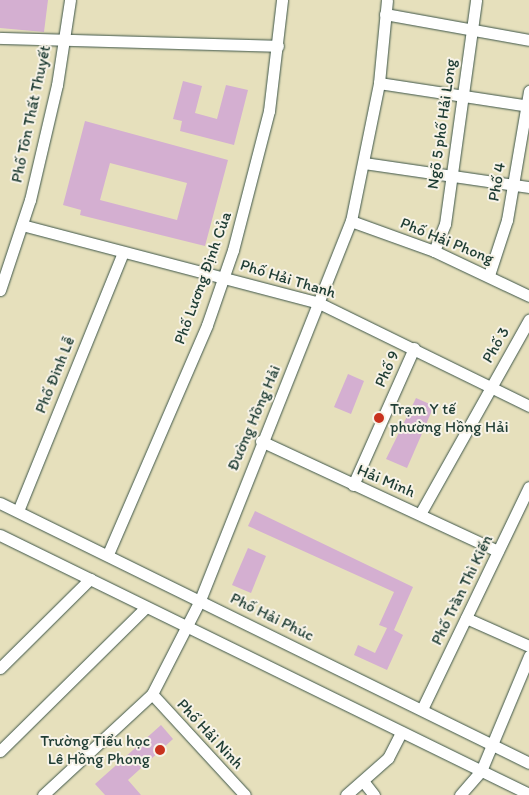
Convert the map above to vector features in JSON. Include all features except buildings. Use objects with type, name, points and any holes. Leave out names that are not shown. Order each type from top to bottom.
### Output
[{"type":"street","name":"Phố Tôn Thất Thuyết","points":[[0,290],[22,224],[57,85],[70,0]]},
{"type":"street","name":"Phố Lương Định Của","points":[[108,554],[224,276],[252,187],[278,46],[282,0]]},
{"type":"street","name":"Đường Hồng Hải","points":[[43,795],[152,694],[200,600],[261,441],[351,221],[379,83],[387,0]]},
{"type":"street","name":"Ngõ 5 phố Hải Long","points":[[434,251],[445,224],[476,0]]},
{"type":"street","points":[[385,14],[529,40]]},
{"type":"street","points":[[0,38],[63,42],[278,46]]},
{"type":"street","points":[[379,83],[528,106]]},
{"type":"street","name":"Phố 4","points":[[489,275],[502,244],[528,106],[529,91]]},
{"type":"street","points":[[364,163],[529,187]]},
{"type":"street","name":"Phố Hải Phong","points":[[351,221],[434,251],[489,275],[529,296]]},
{"type":"street","name":"Phố Hải Thanh","points":[[22,224],[124,252],[224,276],[319,303],[529,406]]},
{"type":"street","name":"Phố Đinh Lễ","points":[[18,511],[124,252]]},
{"type":"street","name":"Phố 3","points":[[420,514],[529,320]]},
{"type":"street","name":"Phố 9","points":[[353,485],[414,348]]},
{"type":"street","name":"Hải Minh","points":[[261,441],[498,551]]},
{"type":"street","name":"Phố Trần Thì Kiến","points":[[424,707],[529,487]]},
{"type":"street","name":"Phố Hải Phúc","points":[[0,503],[424,707],[529,763]]},
{"type":"street","points":[[0,536],[90,578],[186,628],[529,794]]},
{"type":"street","points":[[0,668],[90,578]]},
{"type":"street","points":[[0,751],[146,607]]},
{"type":"street","points":[[466,618],[529,646]]},
{"type":"street","points":[[460,795],[481,771],[491,743],[529,656]]},
{"type":"street","name":"Phố Hải Ninh","points":[[152,694],[245,795]]},
{"type":"street","points":[[346,795],[388,758],[401,732]]},
{"type":"street","points":[[363,782],[374,795]]},
{"type":"place","name":"Trạm Y tế phường Hồng Hải","points":[[379,418]]},
{"type":"place","name":"Trường Tiểu học Lê Hồng Phong","points":[[160,750]]}]
